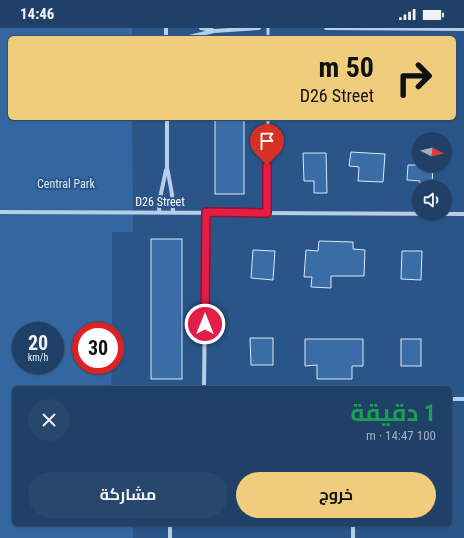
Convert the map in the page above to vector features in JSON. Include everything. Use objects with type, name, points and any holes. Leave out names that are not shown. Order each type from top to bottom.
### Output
[{"type":"street","points":[[201,28],[214,31]]},
{"type":"street","points":[[193,36],[214,31],[259,28]]},
{"type":"street","points":[[326,28],[464,29]]},
{"type":"street","points":[[167,120],[167,167],[172,194],[173,212]]},
{"type":"street","points":[[159,212],[160,198],[167,167]]},
{"type":"street","name":"D26 Street","points":[[0,212],[464,214]]},
{"type":"street","points":[[204,386],[206,212]]},
{"type":"street","points":[[452,399],[464,399]]},
{"type":"street","points":[[170,526],[170,538]]},
{"type":"street","points":[[353,526],[353,538]]},
{"type":"lane","points":[[267,213],[268,120]]},
{"type":"green space","name":"Central Park","points":[[0,28],[132,28],[132,36],[8,36],[8,120],[132,120],[133,232],[112,232],[112,322],[72,322],[72,374],[112,374],[111,386],[12,386],[12,526],[133,526],[133,538],[0,538]]},
{"type":"building","points":[[215,120],[244,120],[244,194],[215,194]]},
{"type":"building","points":[[351,152],[385,154],[383,182],[358,181],[359,167],[349,166]]},
{"type":"building","points":[[303,153],[326,153],[327,193],[314,193],[314,181],[304,181]]},
{"type":"building","points":[[408,165],[412,165],[412,172],[433,172],[432,180],[407,180]]},
{"type":"building","points":[[151,239],[182,239],[182,379],[151,379]]},
{"type":"building","points":[[319,241],[353,242],[353,249],[365,250],[364,276],[331,276],[331,288],[311,287],[312,277],[304,277],[306,250],[318,251]]},
{"type":"building","points":[[253,250],[275,251],[273,280],[251,278]]},
{"type":"building","points":[[402,251],[422,251],[421,280],[401,279]]},
{"type":"building","points":[[250,338],[273,338],[273,365],[251,365]]},
{"type":"building","points":[[305,339],[363,339],[363,366],[352,366],[352,379],[317,379],[317,365],[305,366]]},
{"type":"building","points":[[401,339],[421,339],[421,366],[401,366]]},
{"type":"route","points":[[205,324],[206,212],[267,213],[267,165]]}]
